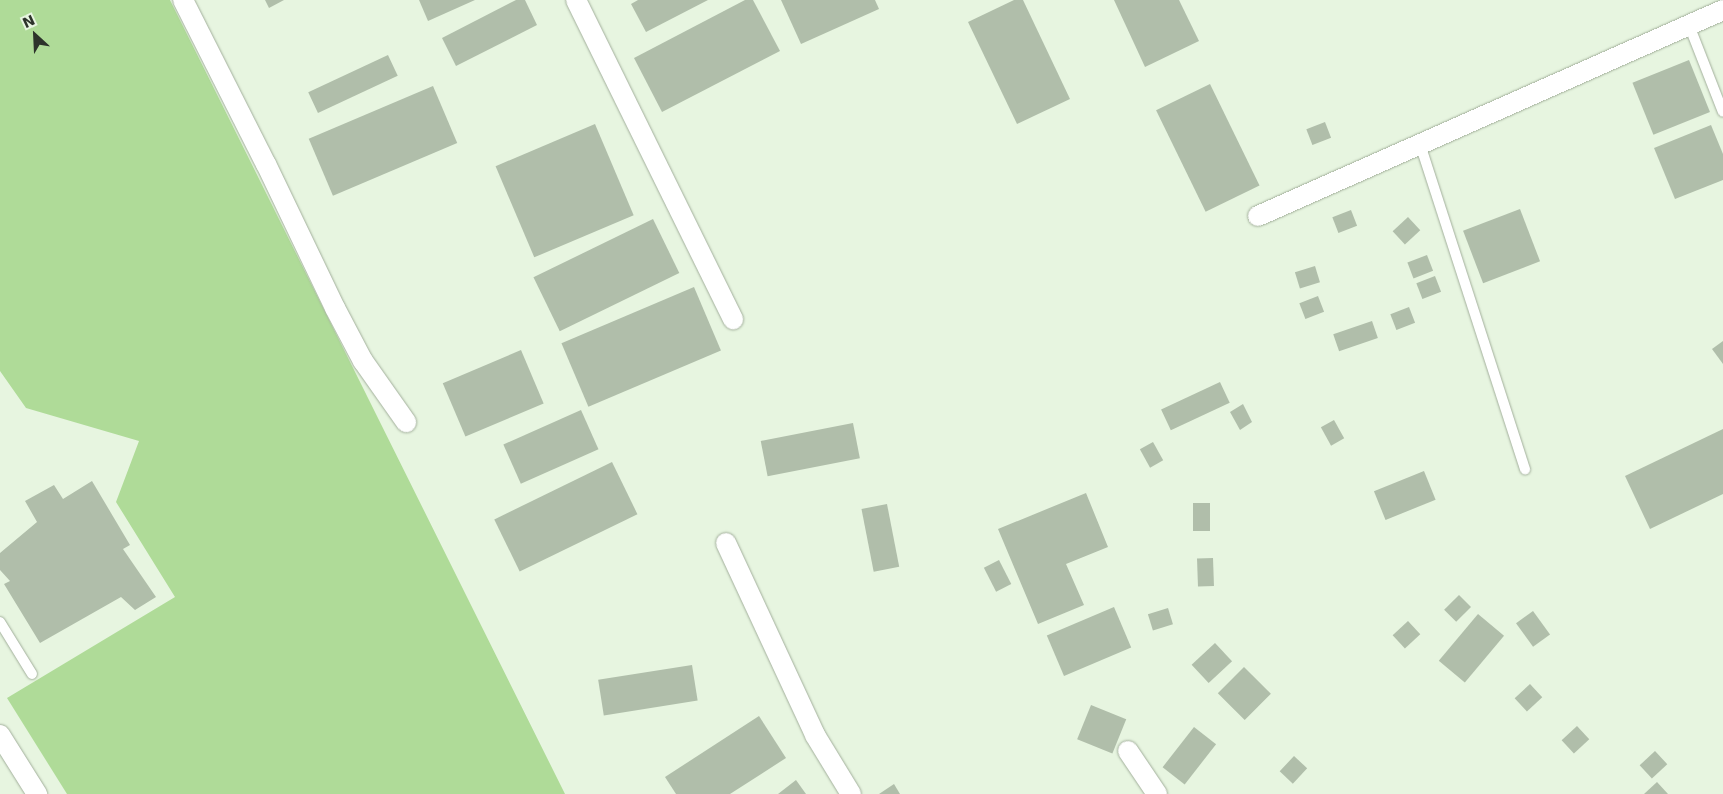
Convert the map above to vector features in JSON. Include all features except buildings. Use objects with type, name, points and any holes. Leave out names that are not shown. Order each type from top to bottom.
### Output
[{"type":"street","points":[[183,0],[363,361],[406,422]]},
{"type":"street","points":[[576,0],[733,319]]},
{"type":"street","points":[[1258,216],[1723,10]]},
{"type":"street","points":[[726,543],[815,735],[851,794]]},
{"type":"street","points":[[0,735],[37,794]]},
{"type":"street","points":[[1128,751],[1157,794]]},
{"type":"lane","points":[[1689,25],[1723,112]]},
{"type":"lane","points":[[1420,144],[1524,470]]},
{"type":"lane","points":[[0,622],[32,674]]},
{"type":"green space","points":[[0,0],[170,0],[565,794],[67,794],[7,698],[175,597],[116,502],[139,441],[26,408],[0,371]]}]
